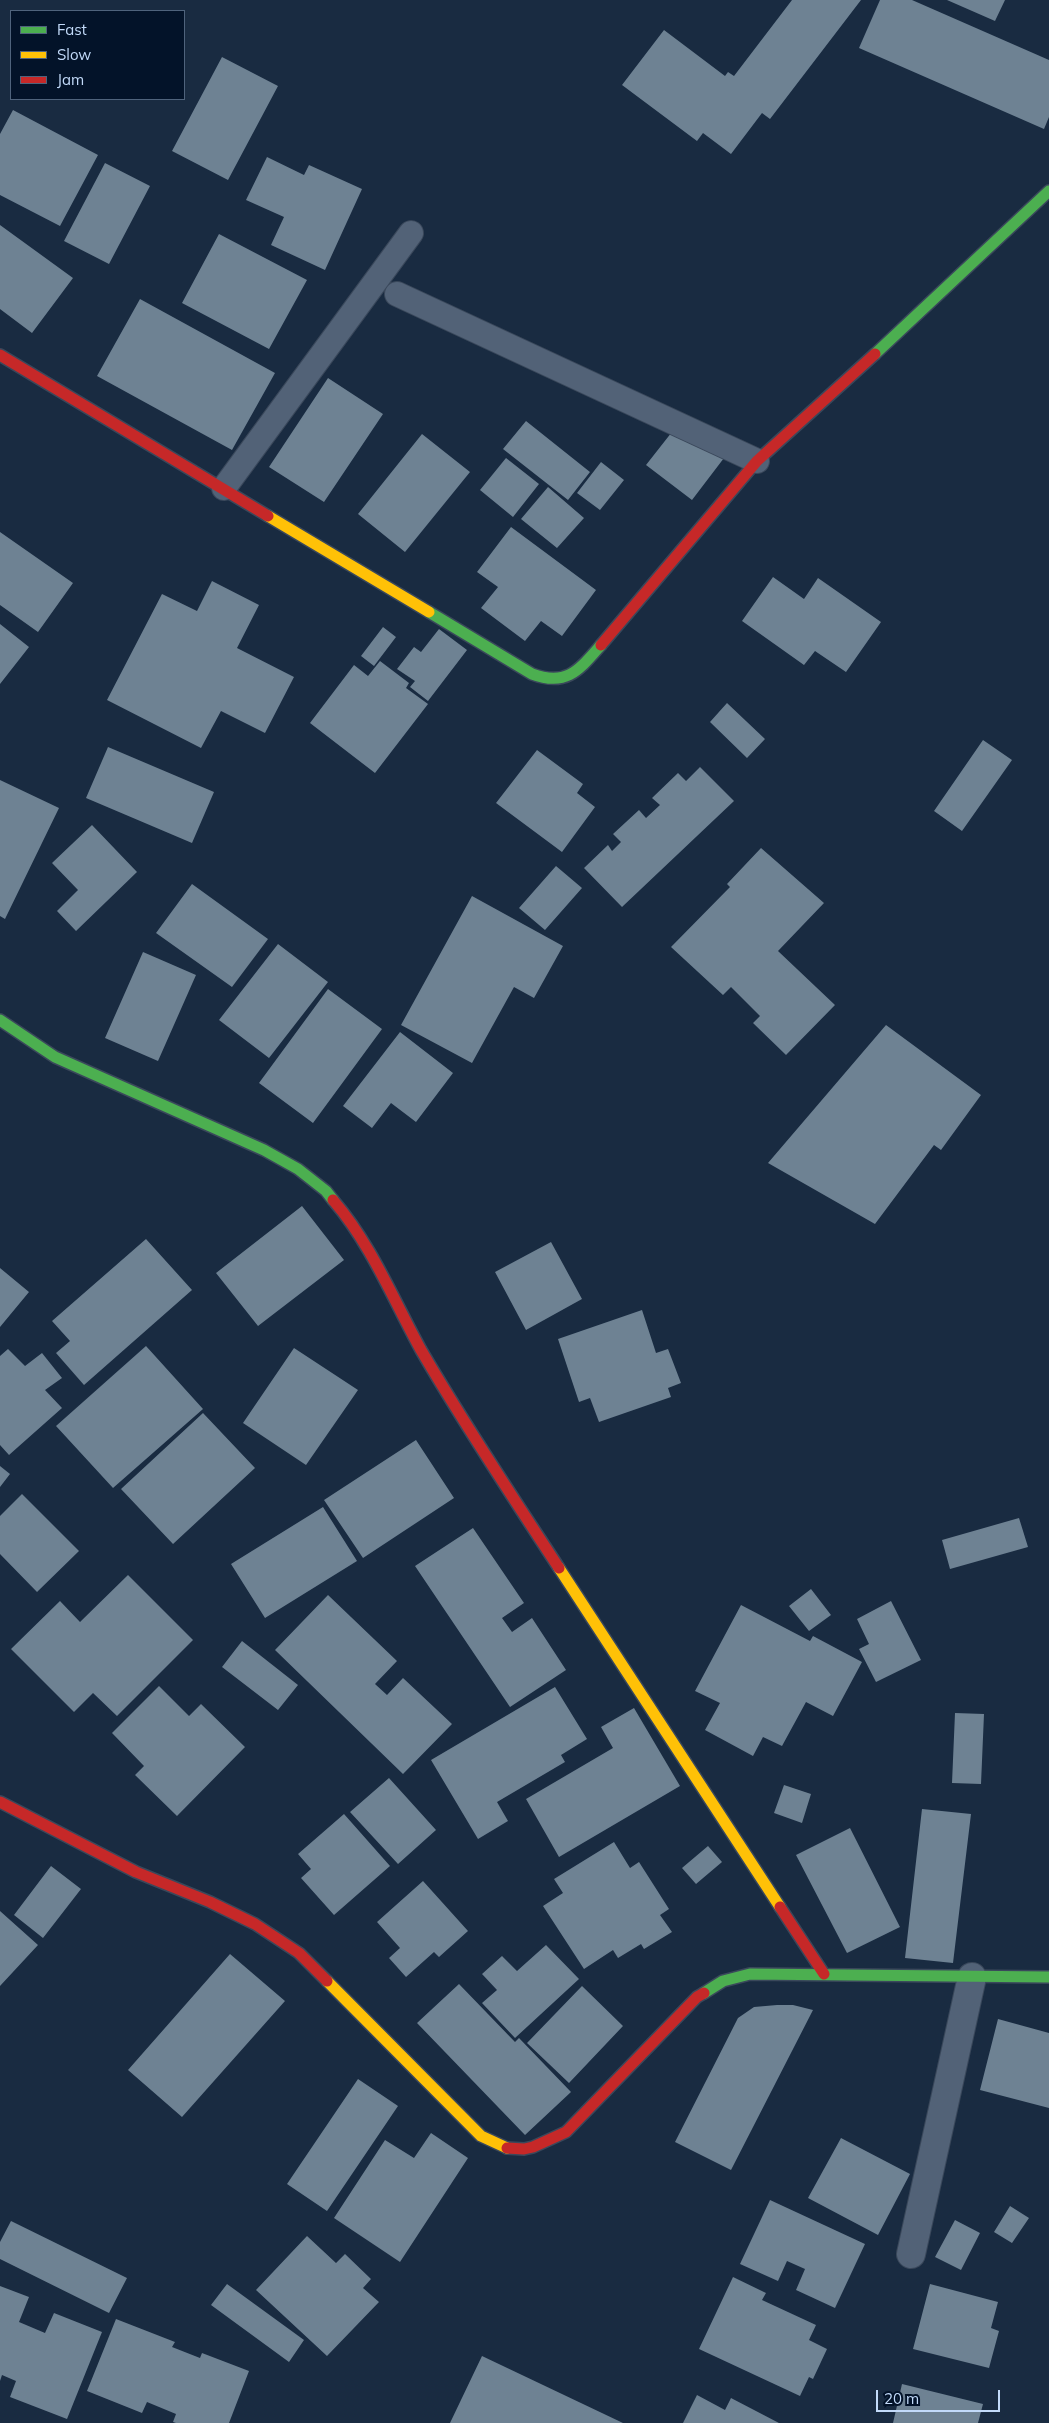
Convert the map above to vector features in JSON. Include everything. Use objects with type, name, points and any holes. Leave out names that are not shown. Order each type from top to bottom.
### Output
[{"type":"street","points":[[0,355],[532,674],[546,680],[560,681],[572,675],[587,661],[757,461],[899,332],[1049,191]]},
{"type":"street","points":[[0,1020],[55,1057],[264,1150],[298,1169],[326,1191],[348,1216],[380,1270],[421,1348],[477,1443],[824,1974]]},
{"type":"street","points":[[0,1802],[136,1872],[210,1902],[255,1924],[299,1953],[481,2136],[499,2147],[519,2150],[541,2146],[566,2132],[697,1997],[723,1981],[750,1974],[1049,1978]]},
{"type":"street","points":[[911,2254],[972,1977]]},
{"type":"lane","points":[[224,488],[411,233]]},
{"type":"lane","points":[[397,294],[757,461]]},
{"type":"building","points":[[792,0],[861,0],[770,119],[762,113],[731,154],[703,133],[697,141],[622,85],[664,30],[725,76],[728,72],[734,76]]},
{"type":"building","points":[[880,0],[912,0],[1049,60],[1049,117],[1044,129],[859,48]]},
{"type":"building","points":[[947,0],[1005,0],[995,21]]},
{"type":"building","points":[[222,57],[278,86],[228,180],[172,151]]},
{"type":"building","points":[[13,110],[98,155],[60,226],[0,195],[0,134]]},
{"type":"building","points":[[267,157],[304,175],[309,165],[362,189],[325,270],[271,245],[284,217],[246,200]]},
{"type":"building","points":[[105,163],[150,186],[109,264],[64,241]]},
{"type":"building","points":[[0,225],[73,278],[32,333],[0,309]]},
{"type":"building","points":[[219,234],[307,280],[269,349],[182,303]]},
{"type":"building","points":[[140,299],[275,373],[232,450],[97,376]]},
{"type":"building","points":[[328,378],[383,414],[324,502],[269,467]]},
{"type":"building","points":[[526,421],[590,472],[568,500],[503,449]]},
{"type":"building","points":[[679,423],[724,458],[692,500],[646,465]]},
{"type":"building","points":[[422,434],[470,472],[405,552],[358,514]]},
{"type":"building","points":[[506,458],[539,484],[513,517],[480,490]]},
{"type":"building","points":[[601,462],[624,480],[600,510],[577,493]]},
{"type":"building","points":[[548,487],[584,518],[557,548],[521,519]]},
{"type":"building","points":[[511,527],[596,590],[562,636],[541,621],[525,641],[481,608],[498,587],[477,572]]},
{"type":"building","points":[[0,532],[73,583],[38,632],[0,605]]},
{"type":"building","points":[[773,577],[804,599],[818,578],[881,622],[846,672],[815,651],[804,665],[742,621]]},
{"type":"building","points":[[212,581],[259,605],[237,648],[294,677],[265,733],[221,711],[201,748],[107,700],[162,594],[197,611]]},
{"type":"building","points":[[0,624],[29,647],[0,684]]},
{"type":"building","points":[[383,627],[396,637],[374,666],[361,656]]},
{"type":"building","points":[[439,629],[467,650],[428,701],[410,687],[415,681],[397,669],[414,647],[421,652]]},
{"type":"building","points":[[380,661],[409,683],[406,688],[428,704],[375,773],[310,723],[354,665],[368,676]]},
{"type":"building","points":[[727,703],[765,739],[747,758],[710,722]]},
{"type":"building","points":[[983,740],[1012,760],[962,831],[934,811]]},
{"type":"building","points":[[108,747],[214,792],[192,843],[86,798]]},
{"type":"building","points":[[537,750],[583,784],[577,793],[595,807],[562,852],[496,803]]},
{"type":"building","points":[[700,767],[734,801],[622,907],[584,868],[608,845],[612,851],[621,842],[613,834],[639,810],[646,818],[660,805],[652,798],[678,773],[686,781]]},
{"type":"building","points":[[0,780],[59,808],[5,919],[0,916]]},
{"type":"building","points":[[92,825],[137,872],[76,931],[57,911],[78,890],[52,863]]},
{"type":"building","points":[[761,848],[824,903],[778,951],[835,1005],[786,1055],[753,1023],[760,1016],[731,987],[723,995],[671,947],[730,887],[727,884]]},
{"type":"building","points":[[556,866],[582,888],[545,930],[519,908]]},
{"type":"building","points":[[192,884],[268,939],[232,987],[156,933]]},
{"type":"building","points":[[472,896],[563,946],[534,998],[514,987],[472,1063],[401,1025]]},
{"type":"building","points":[[278,944],[328,982],[269,1058],[219,1020]]},
{"type":"building","points":[[143,952],[196,975],[158,1061],[105,1038]]},
{"type":"building","points":[[328,989],[382,1029],[313,1123],[259,1083]]},
{"type":"building","points":[[886,1025],[981,1095],[941,1150],[934,1145],[875,1224],[768,1163]]},
{"type":"building","points":[[400,1032],[453,1073],[416,1122],[391,1103],[372,1128],[343,1106]]},
{"type":"building","points":[[302,1206],[344,1260],[258,1326],[216,1273]]},
{"type":"building","points":[[146,1239],[192,1290],[84,1385],[56,1353],[70,1341],[52,1321]]},
{"type":"building","points":[[551,1242],[582,1299],[526,1330],[495,1272]]},
{"type":"building","points":[[0,1268],[29,1292],[0,1327]]},
{"type":"building","points":[[642,1310],[656,1353],[668,1349],[681,1383],[668,1388],[671,1397],[599,1422],[590,1398],[579,1402],[558,1339]]},
{"type":"building","points":[[146,1346],[203,1409],[113,1488],[56,1426]]},
{"type":"building","points":[[294,1348],[358,1390],[306,1465],[243,1423]]},
{"type":"building","points":[[8,1349],[25,1366],[42,1353],[62,1378],[45,1390],[62,1408],[9,1455],[0,1445],[0,1356]]},
{"type":"building","points":[[203,1413],[255,1468],[173,1544],[121,1489]]},
{"type":"building","points":[[416,1440],[454,1498],[363,1558],[324,1500]]},
{"type":"building","points":[[0,1466],[10,1474],[0,1487]]},
{"type":"building","points":[[22,1494],[79,1551],[37,1592],[0,1554],[0,1516]]},
{"type":"building","points":[[323,1507],[357,1561],[265,1618],[231,1564]]},
{"type":"building","points":[[1019,1518],[1028,1547],[950,1569],[942,1540]]},
{"type":"building","points":[[473,1528],[524,1603],[502,1618],[512,1632],[532,1618],[566,1670],[510,1707],[415,1566]]},
{"type":"building","points":[[128,1575],[193,1640],[117,1716],[93,1693],[74,1712],[11,1649],[60,1601],[80,1622]]},
{"type":"building","points":[[811,1589],[831,1615],[809,1631],[789,1606]]},
{"type":"building","points":[[328,1595],[397,1661],[375,1684],[387,1695],[403,1678],[452,1724],[403,1774],[275,1650]]},
{"type":"building","points":[[891,1601],[921,1660],[876,1682],[859,1649],[869,1644],[857,1619]]},
{"type":"building","points":[[741,1605],[810,1641],[813,1636],[862,1662],[833,1716],[806,1702],[782,1746],[763,1737],[753,1756],[705,1730],[720,1703],[695,1691]]},
{"type":"building","points":[[242,1641],[298,1685],[278,1710],[222,1667]]},
{"type":"building","points":[[159,1686],[189,1716],[201,1704],[245,1747],[177,1816],[135,1775],[144,1766],[112,1733]]},
{"type":"building","points":[[555,1687],[587,1739],[561,1755],[565,1762],[497,1802],[508,1821],[478,1839],[431,1760]]},
{"type":"building","points":[[634,1708],[680,1786],[559,1857],[526,1799],[613,1748],[601,1727]]},
{"type":"building","points":[[955,1713],[984,1714],[981,1784],[952,1783]]},
{"type":"building","points":[[389,1778],[436,1830],[398,1864],[350,1812]]},
{"type":"building","points":[[784,1785],[811,1794],[802,1823],[774,1813]]},
{"type":"building","points":[[922,1809],[971,1814],[953,1963],[905,1958]]},
{"type":"building","points":[[344,1814],[390,1866],[334,1915],[301,1878],[311,1869],[298,1854]]},
{"type":"building","points":[[850,1828],[900,1927],[847,1953],[796,1855]]},
{"type":"building","points":[[614,1842],[630,1868],[639,1862],[669,1909],[660,1915],[672,1932],[644,1949],[641,1944],[618,1958],[613,1950],[584,1969],[543,1906],[563,1893],[554,1879]]},
{"type":"building","points":[[708,1846],[722,1862],[696,1884],[682,1868]]},
{"type":"building","points":[[51,1866],[81,1889],[43,1938],[14,1915]]},
{"type":"building","points":[[423,1881],[468,1931],[439,1957],[434,1952],[406,1977],[389,1958],[400,1948],[377,1922]]},
{"type":"building","points":[[0,1911],[38,1945],[0,1986]]},
{"type":"building","points":[[546,1945],[579,1979],[515,2038],[482,2003],[497,1990],[482,1974],[502,1956],[517,1971]]},
{"type":"building","points":[[230,1954],[285,2001],[182,2117],[128,2070]]},
{"type":"building","points":[[459,1984],[515,2042],[519,2038],[571,2092],[525,2135],[417,2023]]},
{"type":"building","points":[[582,1986],[623,2026],[569,2083],[527,2043]]},
{"type":"building","points":[[793,2005],[813,2010],[731,2170],[675,2142],[738,2018],[754,2007]]},
{"type":"building","points":[[998,2019],[1049,2033],[1049,2108],[980,2090]]},
{"type":"building","points":[[358,2079],[398,2106],[327,2211],[287,2184]]},
{"type":"building","points":[[431,2133],[468,2158],[400,2262],[334,2218],[385,2140],[414,2158]]},
{"type":"building","points":[[841,2138],[910,2174],[878,2235],[808,2198]]},
{"type":"building","points":[[770,2200],[865,2244],[835,2308],[796,2290],[805,2269],[787,2261],[778,2281],[740,2264]]},
{"type":"building","points":[[1010,2206],[1029,2218],[1012,2243],[994,2232]]},
{"type":"building","points":[[955,2220],[980,2233],[961,2270],[935,2257]]},
{"type":"building","points":[[11,2221],[127,2278],[109,2313],[0,2259],[0,2242]]},
{"type":"building","points":[[307,2236],[336,2263],[345,2254],[371,2279],[363,2288],[379,2302],[327,2356],[256,2290]]},
{"type":"building","points":[[733,2277],[766,2293],[762,2300],[816,2325],[809,2340],[827,2349],[813,2379],[809,2377],[800,2396],[699,2349]]},
{"type":"building","points":[[227,2284],[304,2340],[289,2362],[211,2305]]},
{"type":"building","points":[[930,2284],[998,2302],[991,2328],[999,2331],[989,2368],[913,2349]]},
{"type":"building","points":[[0,2286],[29,2297],[19,2322],[45,2333],[54,2313],[102,2332],[67,2419],[10,2397],[16,2381],[2,2375],[0,2381]]},
{"type":"building","points":[[116,2319],[175,2342],[172,2347],[200,2358],[202,2353],[249,2371],[229,2423],[176,2423],[173,2422],[176,2414],[147,2402],[142,2413],[87,2391]]},
{"type":"building","points":[[482,2356],[623,2423],[450,2423]]},
{"type":"building","points":[[902,2384],[983,2404],[978,2423],[893,2423]]},
{"type":"building","points":[[697,2395],[725,2410],[731,2398],[779,2423],[683,2423]]},
{"type":"traffic: fast","points":[[875,354],[1049,191]]},
{"type":"traffic: fast","points":[[429,612],[532,674],[544,678],[563,677],[571,674],[579,669],[601,645]]},
{"type":"traffic: fast","points":[[0,1020],[55,1057],[264,1150],[298,1169],[326,1191],[333,1200]]},
{"type":"traffic: fast","points":[[704,1993],[723,1981],[750,1974],[1049,1977]]},
{"type":"traffic: slow","points":[[268,516],[429,612]]},
{"type":"traffic: slow","points":[[559,1568],[780,1907]]},
{"type":"traffic: slow","points":[[327,1981],[481,2136],[507,2148]]},
{"type":"traffic: jam","points":[[601,645],[757,461],[875,354]]},
{"type":"traffic: jam","points":[[0,355],[268,516]]},
{"type":"traffic: jam","points":[[333,1200],[347,1217],[370,1253],[421,1350],[454,1405],[559,1568]]},
{"type":"traffic: jam","points":[[0,1802],[136,1872],[210,1902],[255,1924],[299,1953],[327,1981]]},
{"type":"traffic: jam","points":[[780,1907],[824,1974]]},
{"type":"traffic: jam","points":[[507,2148],[524,2149],[533,2147],[566,2132],[697,1997],[704,1993]]}]
